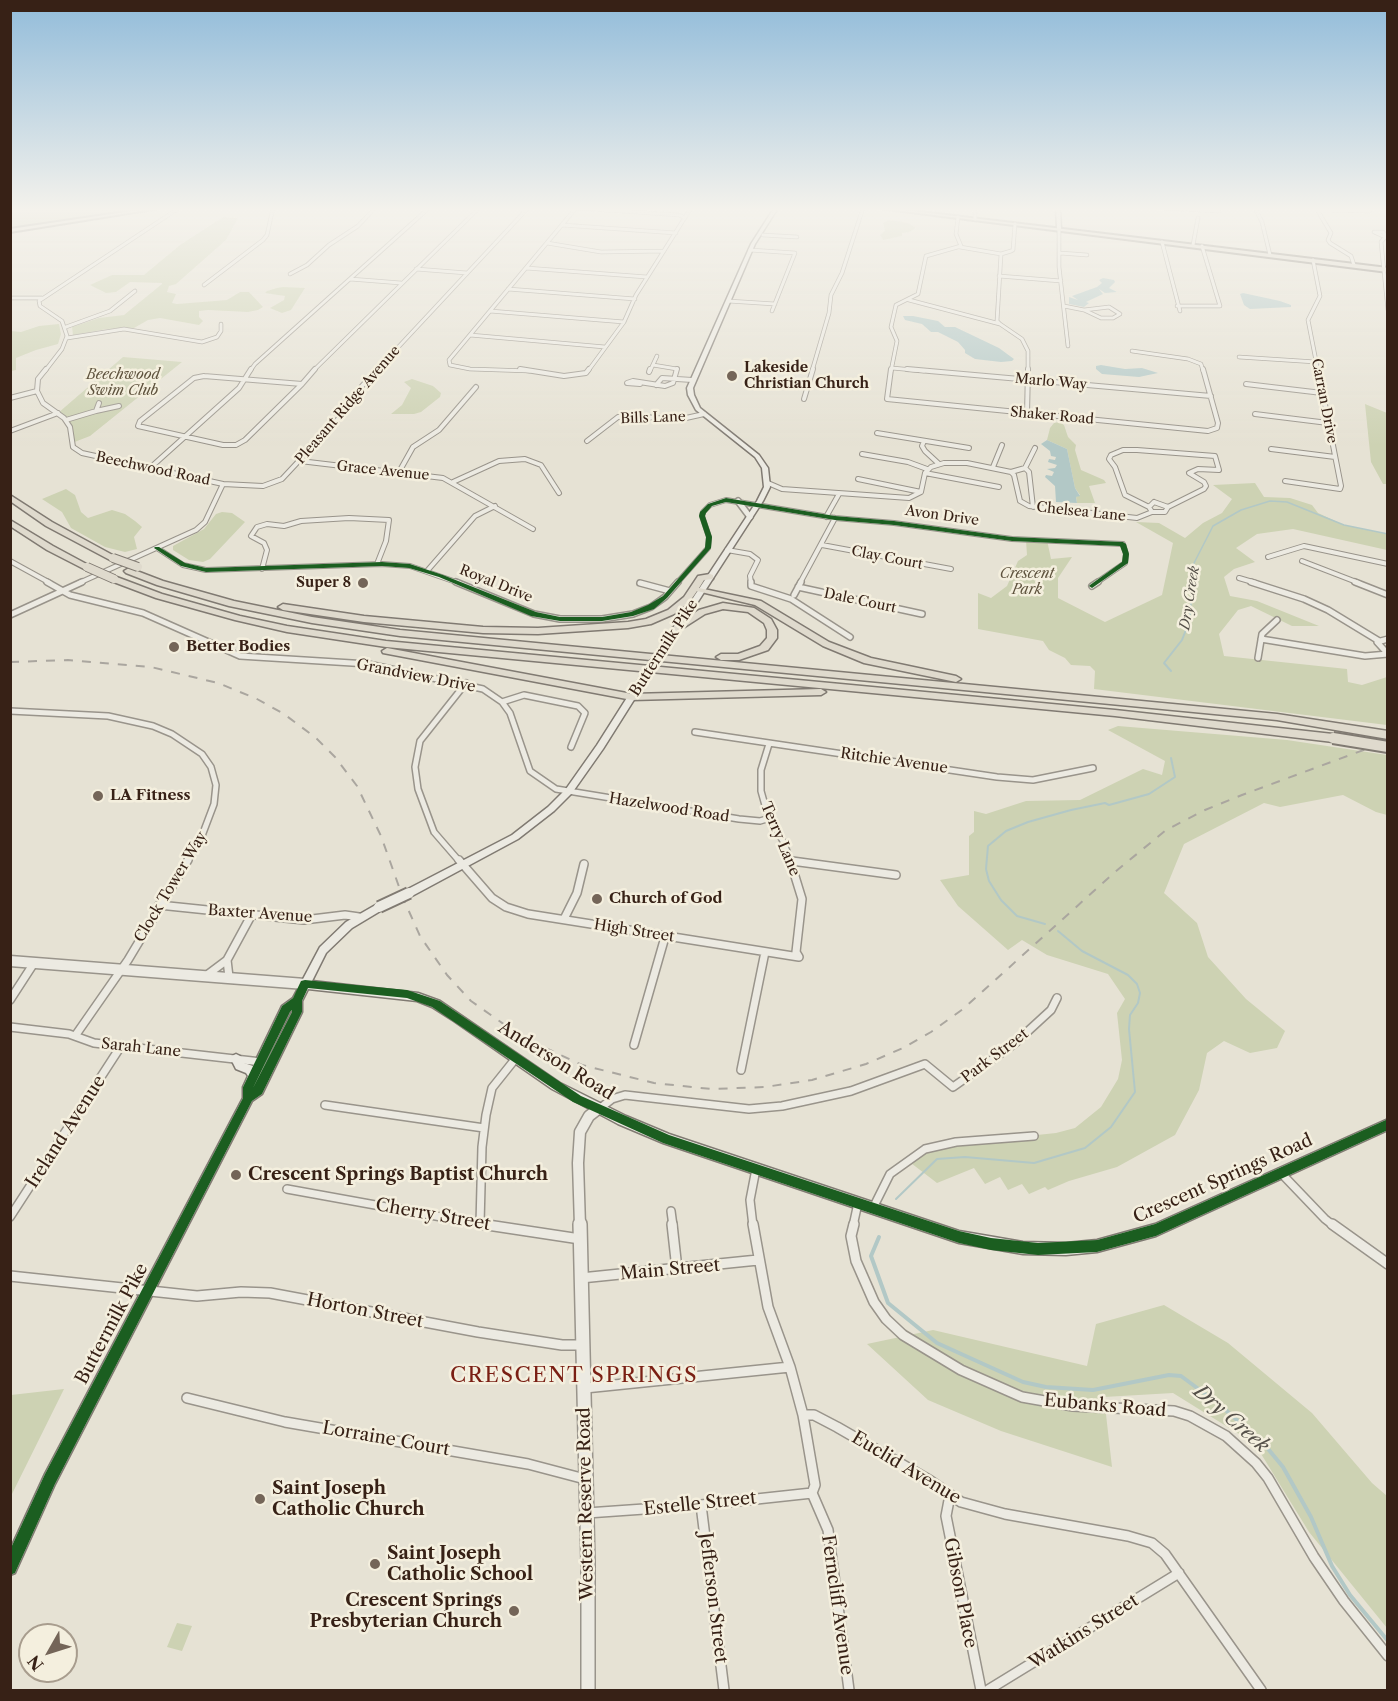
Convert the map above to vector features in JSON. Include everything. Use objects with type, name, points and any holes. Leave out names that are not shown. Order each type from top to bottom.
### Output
[{"type":"highway","points":[[10,497],[49,524],[109,559]]},
{"type":"highway","points":[[10,504],[64,540],[134,569],[160,583],[232,604],[312,620],[400,633],[1277,717],[1388,735]]},
{"type":"highway","points":[[10,522],[42,543],[114,579],[159,596],[287,629],[349,639],[1115,713],[1333,738],[1388,747]]},
{"type":"highway","points":[[134,569],[283,607],[378,624],[734,657],[748,655],[764,648],[772,638],[772,630],[768,621],[757,612],[730,606],[702,612],[677,628]]},
{"type":"highway","points":[[283,607],[375,620],[483,630],[538,631],[628,626],[671,612],[687,599],[701,578],[710,577]]},
{"type":"highway","points":[[701,590],[758,603],[826,644],[868,661],[911,672],[1037,693]]},
{"type":"highway","points":[[349,639],[381,650],[632,697],[734,693],[888,692]]},
{"type":"main road","points":[[734,287],[692,380],[691,395],[704,414],[757,456],[765,468],[767,486]]},
{"type":"main road","name":"Buttermilk Pike","points":[[248,1098],[258,1091],[297,1012],[297,1001],[323,950],[341,931],[359,917],[515,837],[546,813],[569,791],[750,517],[767,486]]},
{"type":"main road","name":"Anderson Road","points":[[305,984],[418,997],[443,1008],[556,1086],[598,1109],[667,1139],[858,1203]]},
{"type":"main road","name":"Buttermilk Pike","points":[[10,1568],[55,1469],[248,1098],[248,1087],[286,1009],[297,1001]]},
{"type":"main road","points":[[236,1059],[240,1066],[250,1070],[253,1076]]},
{"type":"main road","name":"Crescent Springs Road","points":[[858,1203],[972,1240],[1023,1248],[1066,1249],[1105,1244],[1156,1230],[1388,1124]]},
{"type":"street","points":[[58,287],[42,298],[38,304],[60,318],[66,327],[67,338],[58,355],[38,379],[37,391],[43,403],[66,420],[119,406]]},
{"type":"street","points":[[150,468],[239,388],[249,370],[341,287]]},
{"type":"street","points":[[302,384],[197,377],[187,382],[140,421],[138,426],[223,445],[240,443],[302,384],[397,287]]},
{"type":"street","name":"Pleasant Ridge Avenue","points":[[223,484],[270,484],[282,479],[353,403],[362,386],[454,287]]},
{"type":"street","points":[[634,299],[508,289],[449,360],[450,364],[470,369],[515,369],[564,376],[581,375],[590,370],[624,322],[641,287]]},
{"type":"street","points":[[772,311],[782,287]]},
{"type":"street","points":[[804,399],[835,287]]},
{"type":"street","points":[[892,368],[897,341],[891,327],[896,305],[918,294],[919,287]]},
{"type":"street","points":[[998,287],[997,321],[1000,324]]},
{"type":"street","points":[[1062,287],[1068,346]]},
{"type":"street","points":[[1173,287],[1180,311]]},
{"type":"street","points":[[1177,306],[1220,306],[1214,287]]},
{"type":"street","name":"Carran Drive","points":[[1285,481],[1340,489],[1308,320],[1320,296],[1318,287]]},
{"type":"street","points":[[1386,289],[1388,312]]},
{"type":"street","points":[[66,327],[110,311],[135,291]]},
{"type":"street","points":[[10,298],[42,298]]},
{"type":"street","points":[[909,299],[1000,324],[1022,339],[1028,347],[1027,414]]},
{"type":"street","points":[[728,301],[775,304]]},
{"type":"street","points":[[1064,306],[1084,310],[1101,318],[1113,318],[1120,314],[1116,310],[1105,307],[1084,310]]},
{"type":"street","points":[[490,311],[624,322]]},
{"type":"street","points":[[67,338],[124,328],[202,342],[216,338],[221,331],[221,324]]},
{"type":"street","points":[[470,335],[605,347]]},
{"type":"street","points":[[1132,351],[1198,362],[1203,367],[1211,396]]},
{"type":"street","points":[[649,372],[657,356]]},
{"type":"street","points":[[1239,357],[1316,362]]},
{"type":"street","points":[[640,384],[669,386],[678,369],[653,365]]},
{"type":"street","name":"Marlo Way","points":[[892,368],[1211,396]]},
{"type":"street","name":"Shaker Road","points":[[892,368],[886,397],[889,400],[1214,430],[1219,426],[1211,396]]},
{"type":"street","points":[[656,386],[660,378],[692,380]]},
{"type":"street","points":[[1246,384],[1322,393]]},
{"type":"street","points":[[399,472],[413,447],[439,430],[476,387]]},
{"type":"street","points":[[10,398],[37,391]]},
{"type":"street","points":[[96,411],[99,403]]},
{"type":"street","points":[[10,432],[58,413]]},
{"type":"street","name":"Bills Lane","points":[[605,426],[624,416],[677,420],[704,414]]},
{"type":"street","points":[[1255,414],[1328,423]]},
{"type":"street","name":"Beechwood Road","points":[[10,615],[202,525],[223,484],[78,451],[73,447],[70,428],[66,420]]},
{"type":"street","points":[[877,433],[969,448]]},
{"type":"street","points":[[924,441],[922,446],[925,451],[939,464]]},
{"type":"street","points":[[993,467],[1002,445]]},
{"type":"street","points":[[921,492],[926,471],[939,464],[956,463],[993,467],[1011,472],[1025,468],[1035,448]]},
{"type":"street","points":[[1271,449],[1335,457]]},
{"type":"street","points":[[1149,507],[1125,495],[1115,466],[1109,459],[1113,453],[1137,450],[1215,456],[1219,470],[1198,469],[1189,472],[1200,478],[1206,486],[1188,499],[1168,507]]},
{"type":"street","points":[[862,454],[908,462],[926,471],[999,487]]},
{"type":"street","points":[[453,482],[499,461],[525,459],[541,465],[559,494]]},
{"type":"street","name":"Grace Avenue","points":[[300,461],[437,477],[453,482],[533,529]]},
{"type":"street","points":[[1025,468],[1030,478],[1033,507]]},
{"type":"street","name":"Chelsea Lane","points":[[1011,472],[1014,475],[1020,501],[1033,507],[1137,518],[1152,512],[1165,512],[1168,507],[1154,502],[1149,507],[1152,512]]},
{"type":"street","points":[[858,479],[921,492]]},
{"type":"street","points":[[767,486],[830,496],[839,494],[898,499],[909,498],[921,492]]},
{"type":"street","points":[[826,517],[839,494]]},
{"type":"street","name":"Royal Drive","points":[[157,548],[172,559],[195,569],[215,571],[377,564],[410,566],[428,571],[534,614],[560,619],[602,619],[626,616],[651,607],[670,591],[708,548],[708,537],[702,516],[710,505],[720,501],[758,504]]},
{"type":"street","points":[[738,501],[750,517]]},
{"type":"street","name":"Avon Drive","points":[[758,504],[826,517],[894,523],[1012,539],[1123,544],[1126,554],[1125,563],[1092,586]]},
{"type":"street","points":[[428,571],[475,516],[495,506]]},
{"type":"street","points":[[262,569],[267,550],[264,543],[251,536],[257,528],[267,524],[284,526],[301,521],[349,518],[389,520],[386,541],[377,564]]},
{"type":"street","points":[[794,595],[835,518]]},
{"type":"street","name":"Clay Court","points":[[822,545],[951,569]]},
{"type":"street","points":[[1268,557],[1304,546],[1388,564]]},
{"type":"street","points":[[727,550],[750,554],[758,560],[750,576],[751,586],[791,599],[850,637]]},
{"type":"street","name":"Grandview Drive","points":[[10,561],[61,591],[81,599],[143,614],[240,656],[258,659],[368,664],[466,683],[489,692],[502,702]]},
{"type":"street","points":[[1302,561],[1388,595]]},
{"type":"street","points":[[1239,578],[1304,599],[1328,610],[1379,641],[1388,639]]},
{"type":"street","points":[[640,583],[670,591]]},
{"type":"street","name":"Dale Court","points":[[798,587],[922,614]]},
{"type":"street","points":[[1258,658],[1261,639],[1265,631],[1277,620]]},
{"type":"street","points":[[1261,639],[1365,656],[1388,654]]},
{"type":"street","points":[[1379,641],[1377,644],[1388,654]]},
{"type":"street","name":"High Street","points":[[466,683],[427,730],[416,754],[415,767],[418,789],[430,825],[442,843],[492,898],[506,907],[564,920],[799,957],[796,952],[799,934]]},
{"type":"street","points":[[569,791],[550,786],[530,771],[510,713],[502,702],[518,694],[571,704],[582,709],[585,713],[571,747]]},
{"type":"street","name":"Clock Tower Way","points":[[10,711],[93,714],[131,720],[172,734],[202,754],[211,767],[216,785],[214,804],[200,841],[159,905],[122,970],[75,1036]]},
{"type":"street","name":"Ritchie Avenue","points":[[696,732],[1022,779],[1054,777],[1093,768]]},
{"type":"street","name":"Terry Lane","points":[[769,744],[765,749],[760,777],[763,797],[770,818],[792,861],[802,899],[799,934]]},
{"type":"street","name":"Hazelwood Road","points":[[569,791],[739,819],[760,821],[770,818]]},
{"type":"street","points":[[792,861],[896,875]]},
{"type":"street","points":[[564,920],[577,893],[584,864]]},
{"type":"street","name":"Baxter Avenue","points":[[159,905],[303,920],[345,915],[359,917]]},
{"type":"street","points":[[206,976],[227,960],[252,914]]},
{"type":"street","points":[[634,1045],[665,937]]},
{"type":"street","points":[[741,1070],[765,952]]},
{"type":"street","points":[[227,960],[229,977]]},
{"type":"street","name":"Anderson Road","points":[[10,961],[305,984]]},
{"type":"street","points":[[12,996],[34,963]]},
{"type":"street","name":"Park Street","points":[[598,1109],[612,1099],[625,1095],[750,1108],[782,1106],[851,1091],[917,1067],[927,1066],[953,1087],[1014,1044],[1051,1010],[1057,998]]},
{"type":"street","name":"Sarah Lane","points":[[10,1027],[75,1036],[94,1043],[261,1062]]},
{"type":"street","name":"Ireland Avenue","points":[[10,1217],[121,1046]]},
{"type":"street","points":[[480,1224],[484,1128],[492,1088],[516,1058]]},
{"type":"street","points":[[325,1105],[484,1128]]},
{"type":"street","name":"Western Reserve Road","points":[[588,1690],[587,1514],[579,1239],[579,1138],[589,1116],[598,1109]]},
{"type":"street","points":[[873,1208],[890,1174],[925,1149],[956,1142],[1034,1136]]},
{"type":"street","points":[[756,1169],[750,1200],[758,1260],[768,1307],[803,1416]]},
{"type":"street","points":[[1280,1172],[1325,1219],[1388,1264]]},
{"type":"street","name":"Cherry Street","points":[[287,1189],[480,1224],[579,1239]]},
{"type":"street","name":"Eubanks Road","points":[[858,1203],[851,1236],[856,1261],[874,1302],[886,1319],[903,1335],[969,1375],[1022,1397],[1073,1406],[1173,1411],[1190,1416],[1226,1436],[1256,1463],[1268,1478],[1314,1557],[1344,1601],[1388,1656]]},
{"type":"street","points":[[671,1211],[677,1269]]},
{"type":"street","name":"Main Street","points":[[581,1278],[758,1260]]},
{"type":"street","name":"Horton Street","points":[[10,1276],[197,1296],[254,1291],[478,1332],[562,1345],[583,1345]]},
{"type":"street","points":[[584,1389],[789,1367]]},
{"type":"street","name":"Lorraine Court","points":[[186,1398],[285,1422],[528,1464],[586,1479]]},
{"type":"street","name":"Euclid Avenue","points":[[803,1416],[814,1414],[929,1480],[961,1502],[1005,1514],[1128,1536],[1152,1543],[1159,1548],[1179,1573],[1261,1690]]},
{"type":"street","name":"Ferncliff Avenue","points":[[803,1416],[815,1485],[812,1493],[828,1530],[849,1690]]},
{"type":"street","name":"Estelle Street","points":[[587,1514],[777,1496],[800,1497],[812,1493]]},
{"type":"street","name":"Gibson Place","points":[[950,1495],[946,1516],[981,1690]]},
{"type":"street","name":"Jefferson Street","points":[[701,1505],[724,1690]]},
{"type":"street","name":"Watkins Street","points":[[988,1690],[1179,1573]]},
{"type":"green space","points":[[95,287],[122,287],[116,292],[106,293]]},
{"type":"green space","points":[[158,287],[169,287],[167,292],[176,294],[172,303],[177,304],[227,300],[240,292],[249,292],[263,307],[248,312],[199,311],[199,317],[203,321],[199,325],[160,318],[148,320],[134,328],[107,329],[73,335],[72,327],[99,318],[124,315]]},
{"type":"green space","points":[[281,287],[305,288],[291,310],[282,313],[270,308],[284,300],[285,296],[265,293]]},
{"type":"green space","points":[[59,324],[61,334],[58,344],[16,358],[16,370],[11,371],[11,331],[21,332],[39,326]]},
{"type":"green space","name":"Beechwood Swim Club","points":[[123,357],[182,362],[90,436],[72,443],[70,428],[58,413]]},
{"type":"green space","points":[[412,379],[433,386],[441,393],[440,397],[421,412],[391,414],[402,405],[411,388],[404,382]]},
{"type":"green space","points":[[1365,404],[1387,413],[1387,484],[1383,484],[1371,462]]},
{"type":"green space","points":[[1059,422],[1064,425],[1068,437],[1076,445],[1075,450],[1081,470],[1106,483],[1089,486],[1095,503],[1077,503],[1076,497],[1080,495],[1075,488],[1067,449],[1047,440],[1050,428],[1054,423]]},
{"type":"green space","name":"Crescent Park","points":[[1255,483],[1264,497],[1290,498],[1312,505],[1318,513],[1344,525],[1387,534],[1387,550],[1293,529],[1257,534],[1236,548],[1255,562],[1234,569],[1224,577],[1230,596],[1257,601],[1319,626],[1292,626],[1251,606],[1238,610],[1219,634],[1224,656],[1347,669],[1348,682],[1362,685],[1387,677],[1387,725],[1094,689],[1095,671],[1090,666],[1071,665],[1065,658],[1049,650],[1043,641],[978,629],[978,593],[991,598],[1007,586],[1018,561],[1027,555],[1026,540],[1047,540],[1051,559],[1072,557],[1058,578],[1058,598],[1105,622],[1162,595],[1173,543],[1136,522],[1159,523],[1185,538],[1203,523],[1222,513],[1232,499],[1213,485]]},
{"type":"green space","points":[[66,489],[75,495],[81,512],[88,518],[112,510],[125,514],[135,521],[142,527],[134,537],[137,549],[125,552],[105,547],[71,528],[62,512],[42,499]]},
{"type":"green space","points":[[232,513],[245,522],[210,559],[203,562],[189,560],[173,550],[173,546],[204,529],[216,514]]},
{"type":"green space","points":[[1118,726],[1287,740],[1387,755],[1387,815],[1376,812],[1343,795],[1280,807],[1264,803],[1184,844],[1164,893],[1197,923],[1208,957],[1246,999],[1285,1031],[1277,1048],[1250,1053],[1224,1041],[1207,1053],[1199,1090],[1175,1135],[1117,1167],[1069,1181],[1048,1190],[1045,1187],[1029,1194],[1022,1184],[1008,1190],[1000,1177],[985,1184],[974,1168],[937,1183],[907,1160],[933,1146],[1056,1133],[1075,1128],[1101,1107],[1118,1079],[1122,1060],[1117,1013],[1125,999],[1108,974],[1047,955],[1022,940],[1008,950],[958,906],[940,880],[969,875],[969,836],[974,832],[974,811],[986,814],[1026,801],[1080,800],[1143,769],[1162,775],[1165,761],[1108,730]]},
{"type":"green space","points":[[1164,1305],[1228,1343],[1312,1413],[1372,1483],[1387,1496],[1387,1628],[1309,1532],[1255,1444],[1173,1393],[1104,1397],[1112,1467],[1001,1431],[928,1400],[867,1344],[933,1330],[1087,1366],[1096,1324]]},
{"type":"green space","points":[[64,1389],[11,1496],[11,1395]]},
{"type":"green space","points":[[177,1623],[192,1626],[182,1651],[167,1647]]},
{"type":"shaded area","points":[[1096,287],[1110,287],[1117,292],[1105,293],[1099,289],[1103,294],[1086,302],[1089,303],[1084,307],[1069,304],[1069,297],[1078,300],[1072,296]]},
{"type":"shaded area","points":[[1240,294],[1280,301],[1291,307],[1250,309],[1244,305]]},
{"type":"shaded area","points":[[903,316],[938,321],[945,327],[955,327],[999,348],[1014,359],[1001,362],[975,359],[965,353],[958,342],[938,332],[931,332],[922,324],[905,320]]},
{"type":"shaded area","points":[[1096,366],[1125,369],[1142,368],[1158,373],[1139,377],[1102,374],[1096,369]]},
{"type":"shaded area","points":[[1047,440],[1067,449],[1075,488],[1080,496],[1076,497],[1077,503],[1056,502],[1055,486],[1045,477],[1046,475],[1052,476],[1054,472],[1047,469],[1055,468],[1057,465],[1048,462],[1049,459],[1055,460],[1056,457],[1051,456],[1050,451],[1041,444]]},
{"type":"waterway","name":"Dry Creek","points":[[1193,582],[1192,567],[1213,526],[1241,510],[1270,501],[1287,502],[1344,525],[1388,534]]},
{"type":"waterway","name":"Dry Creek","points":[[1171,671],[1164,663],[1182,640],[1189,622],[1193,582]]},
{"type":"waterway","name":"Dry Creek","points":[[1045,924],[1017,916],[1001,900],[989,881],[986,869],[988,846],[1006,831],[1028,822],[1071,810],[1105,803],[1109,805],[1149,794],[1175,777],[1171,758]]},
{"type":"waterway","name":"Dry Creek","points":[[896,1199],[937,1159],[965,1157],[1034,1163],[1085,1148],[1111,1127],[1135,1092],[1129,1029],[1130,1015],[1138,1003],[1140,993],[1137,984],[1128,975],[1082,951],[1058,931]]},
{"type":"waterway","name":"Dry Creek","points":[[879,1237],[871,1256],[888,1303],[937,1343],[1023,1382],[1046,1387],[1093,1390],[1169,1375],[1181,1376],[1220,1405],[1264,1444],[1283,1467],[1311,1517],[1332,1566],[1350,1595],[1388,1641]]},
{"type":"railway","points":[[10,662],[68,660],[151,667],[218,683],[257,699],[284,714],[316,738],[335,757],[357,786],[381,836],[403,898],[420,936],[447,975],[471,1001],[522,1037],[582,1065],[654,1083],[711,1089],[765,1087],[812,1080],[866,1064],[903,1048],[931,1032],[963,1009],[1115,872],[1166,830],[1205,810],[1242,795],[1388,741]]},
{"type":"cycle path","points":[[157,548],[183,565],[206,570],[382,564],[410,566],[441,576],[534,614],[560,619],[602,619],[633,614],[651,607],[665,597],[708,548],[709,537],[702,516],[703,512],[710,505],[726,500],[835,518],[894,523],[1012,539],[1123,544],[1126,554],[1125,563],[1092,586]]},
{"type":"cycle path","points":[[248,1098],[248,1087],[286,1009],[297,1001],[305,984],[407,994],[436,1004],[577,1099],[667,1139],[959,1237],[991,1244],[1038,1249],[1097,1246],[1156,1230],[1388,1124]]},
{"type":"cycle path","points":[[10,1568],[50,1479],[86,1409],[248,1098],[258,1091],[297,1012],[297,1001]]},
{"type":"place","name":"Lakeside Christian Church","points":[[732,376]]},
{"type":"place","name":"Super 8","points":[[363,583]]},
{"type":"place","name":"Better Bodies","points":[[174,647]]},
{"type":"place","name":"LA Fitness","points":[[98,796]]},
{"type":"place","name":"Church of God","points":[[597,899]]},
{"type":"place","name":"Crescent Springs Baptist Church","points":[[236,1175]]},
{"type":"place","name":"Saint Joseph Catholic Church","points":[[260,1499]]},
{"type":"place","name":"Saint Joseph Catholic School","points":[[375,1564]]},
{"type":"place","name":"Crescent Springs Presbyterian Church","points":[[514,1611]]},
{"type":"district","name":"CRESCENT SPRINGS","points":[[574,1376]]}]
